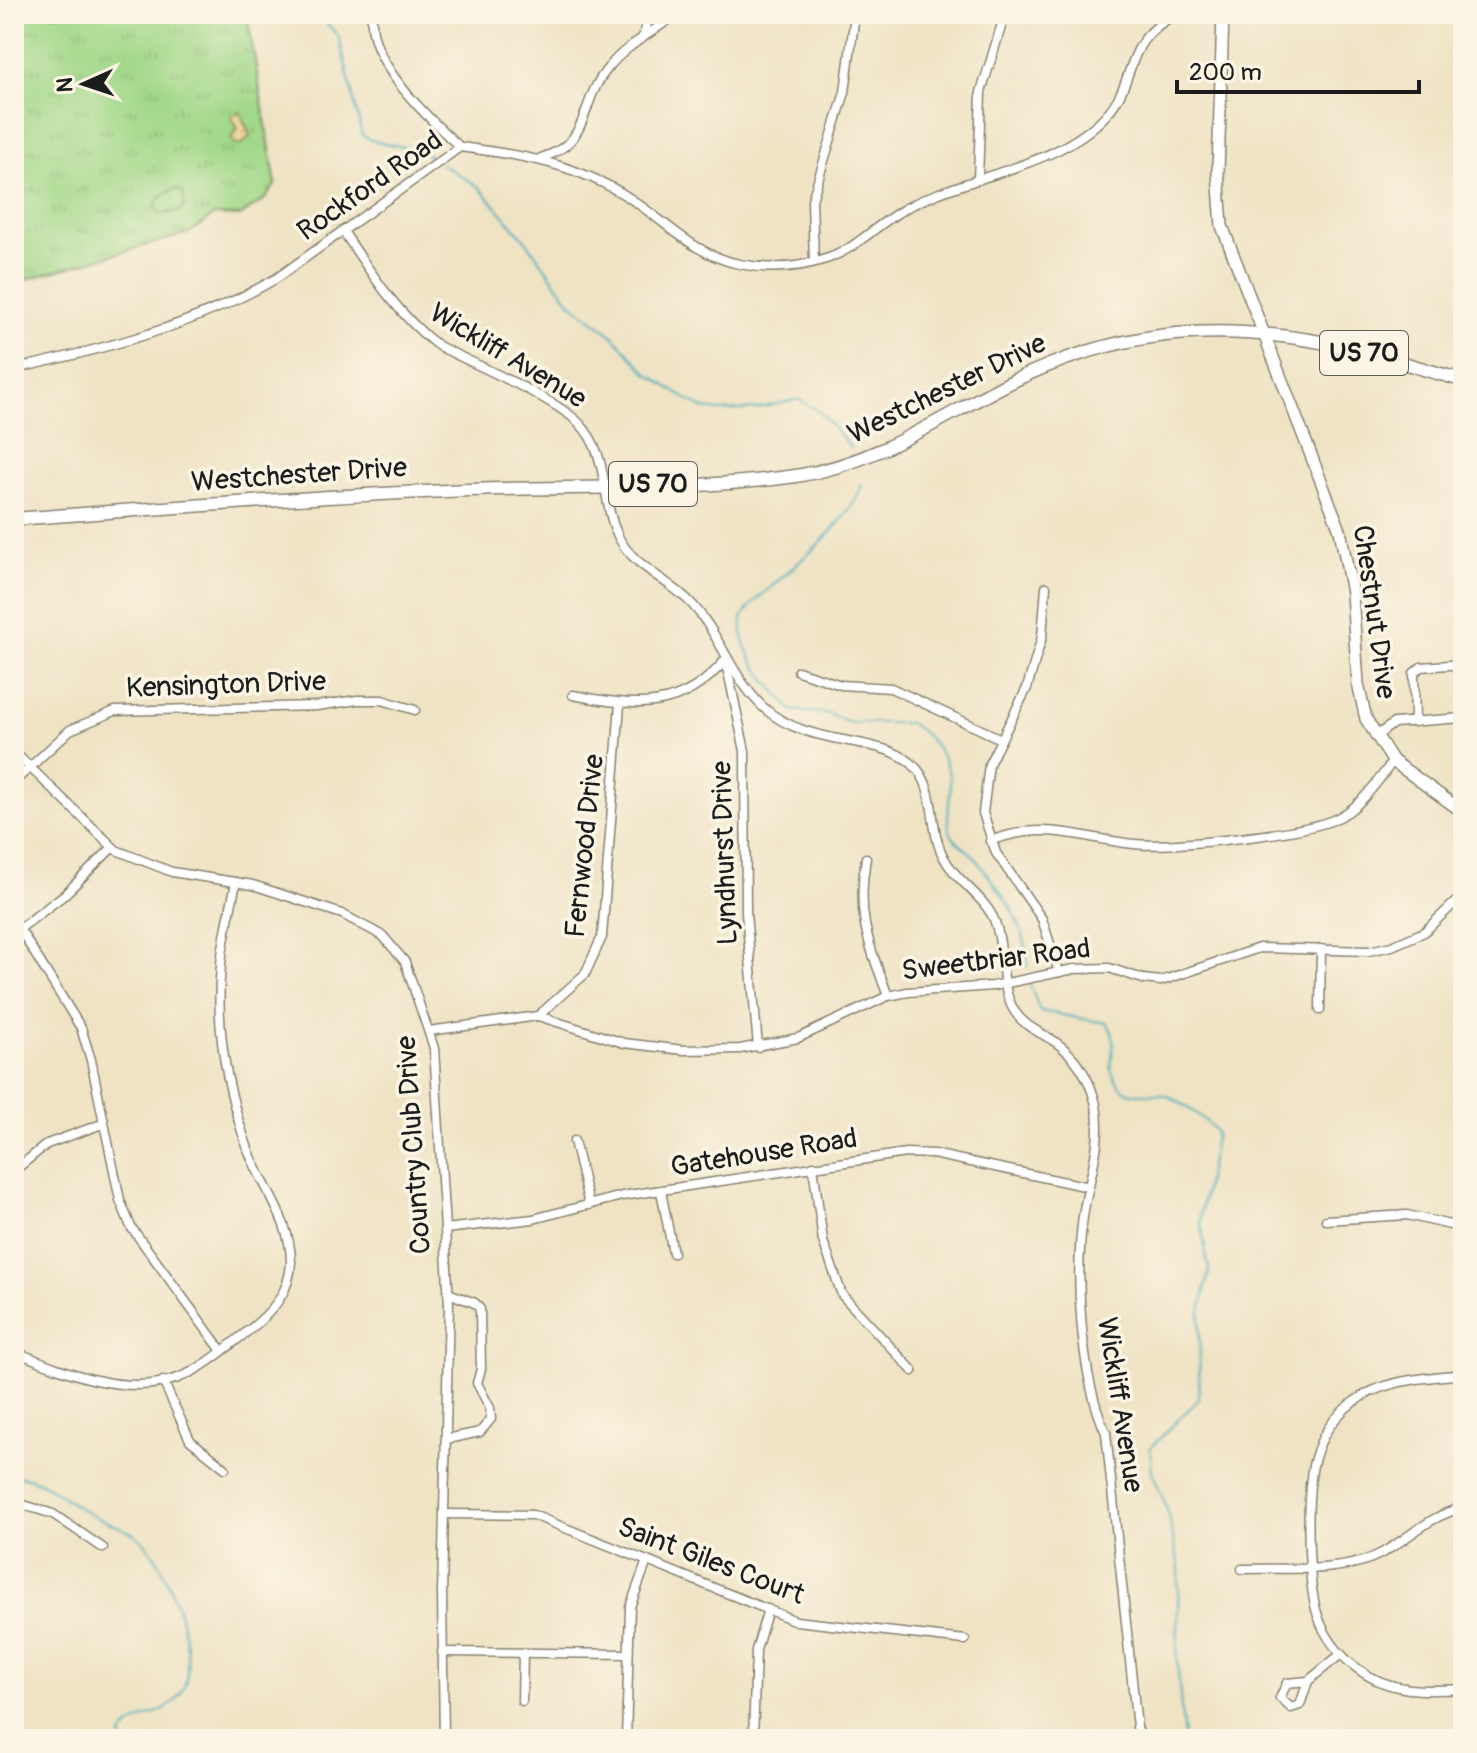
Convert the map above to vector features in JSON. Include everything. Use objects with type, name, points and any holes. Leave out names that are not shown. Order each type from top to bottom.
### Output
[{"type":"main road","name":"Westchester Drive","points":[[14,519],[334,495],[732,482],[806,474],[849,464],[893,446],[1009,383],[1073,355],[1129,339],[1242,330],[1329,343],[1463,380]]},
{"type":"street","points":[[372,14],[371,26],[378,45],[401,86],[429,119],[460,147]]},
{"type":"street","points":[[643,38],[650,14]]},
{"type":"street","points":[[540,158],[555,153],[578,135],[593,88],[609,66],[676,14]]},
{"type":"street","points":[[814,262],[812,200],[845,94],[855,14]]},
{"type":"street","points":[[978,180],[977,134],[981,92],[1005,14]]},
{"type":"street","name":"Rockford Road","points":[[14,369],[122,341],[218,310],[277,278],[460,147],[540,158],[605,184],[633,200],[681,240],[711,255],[759,267],[814,262],[858,242],[912,204],[1060,146],[1095,125],[1117,101],[1141,42],[1152,30],[1177,14]]},
{"type":"street","name":"Chestnut Drive","points":[[1223,14],[1218,206],[1227,244],[1340,530],[1352,593],[1360,702],[1375,737],[1393,761],[1463,812]]},
{"type":"street","name":"Wickliff Avenue","points":[[343,231],[379,286],[421,333],[437,345],[559,408],[579,423],[602,458],[605,485],[618,537],[635,558],[693,605],[739,682],[763,707],[792,727],[828,739],[891,750],[915,766],[927,787],[942,856],[958,880],[985,906],[995,921],[1004,984],[1020,1018],[1063,1048],[1078,1063],[1089,1083],[1098,1130],[1080,1243],[1085,1359],[1092,1397],[1106,1433],[1137,1727],[1141,1739]]},
{"type":"street","points":[[1046,587],[1042,637],[1027,688],[989,764],[983,791],[983,813],[990,841],[1003,865],[1042,919],[1059,972]]},
{"type":"street","points":[[573,695],[620,704],[653,704],[680,696],[706,680],[726,659]]},
{"type":"street","name":"Lyndhurst Drive","points":[[726,659],[745,751],[746,913],[758,1047]]},
{"type":"street","points":[[1415,722],[1414,673],[1421,667],[1463,664]]},
{"type":"street","points":[[798,671],[841,685],[891,688],[1001,739]]},
{"type":"street","name":"Kensington Drive","points":[[14,782],[70,730],[115,711],[317,706],[357,700],[382,700],[415,710]]},
{"type":"street","name":"Fernwood Drive","points":[[538,1016],[585,974],[602,937],[620,704]]},
{"type":"street","points":[[1375,737],[1394,723],[1463,718]]},
{"type":"street","name":"Country Club Drive","points":[[14,752],[113,847],[172,872],[236,882],[317,904],[383,936],[405,962],[434,1048],[445,1229],[448,1293],[442,1652],[444,1739]]},
{"type":"street","points":[[990,841],[1020,831],[1052,829],[1155,847],[1306,827],[1334,820],[1358,803],[1393,761]]},
{"type":"street","points":[[113,847],[64,895],[17,930],[81,1028],[91,1060],[120,1200],[131,1227],[222,1351]]},
{"type":"street","points":[[866,858],[860,894],[866,939],[888,996]]},
{"type":"street","points":[[14,1351],[91,1379],[122,1383],[177,1378],[222,1351],[274,1307],[287,1285],[291,1260],[284,1222],[240,1128],[220,1038],[221,965],[236,882]]},
{"type":"street","name":"Sweetbriar Road","points":[[429,1031],[538,1016],[624,1043],[654,1048],[758,1047],[825,1028],[888,996],[1004,984],[1059,972],[1109,968],[1143,979],[1161,981],[1250,949],[1369,951],[1408,941],[1440,920],[1463,895]]},
{"type":"street","points":[[1320,1010],[1321,949]]},
{"type":"street","points":[[14,1171],[35,1152],[59,1137],[102,1124]]},
{"type":"street","points":[[574,1141],[589,1205]]},
{"type":"street","name":"Gatehouse Road","points":[[445,1229],[533,1219],[661,1191],[906,1153],[933,1154],[1089,1187]]},
{"type":"street","points":[[813,1166],[823,1241],[842,1295],[913,1371]]},
{"type":"street","points":[[661,1191],[673,1253]]},
{"type":"street","points":[[1326,1220],[1407,1215],[1463,1228]]},
{"type":"street","points":[[447,1439],[480,1432],[491,1419],[490,1408],[477,1383],[481,1369],[480,1309],[475,1303],[448,1293]]},
{"type":"street","points":[[1463,1374],[1382,1387],[1350,1404],[1330,1425],[1312,1468],[1311,1566],[1318,1616],[1341,1654],[1356,1669],[1393,1687],[1414,1691],[1463,1689]]},
{"type":"street","points":[[163,1381],[190,1440],[225,1468]]},
{"type":"street","points":[[14,1502],[53,1514],[103,1548]]},
{"type":"street","points":[[1242,1569],[1343,1565],[1382,1553],[1419,1528],[1463,1508]]},
{"type":"street","name":"Saint Giles Court","points":[[446,1514],[533,1515],[796,1621],[965,1640]]},
{"type":"street","points":[[626,1739],[630,1607],[647,1561]]},
{"type":"street","points":[[753,1739],[756,1650],[768,1609]]},
{"type":"street","points":[[442,1652],[627,1654]]},
{"type":"street","points":[[522,1701],[523,1653]]},
{"type":"street","points":[[1308,1681],[1341,1654]]},
{"type":"green space","points":[[14,14],[247,14],[276,184],[265,199],[240,216],[215,215],[189,233],[14,283]]},
{"type":"green space","points":[[175,189],[183,192],[185,206],[180,211],[160,214],[155,206],[162,195]]},
{"type":"sand","points":[[240,112],[250,136],[241,145],[233,143],[231,138],[238,129],[231,117]]},
{"type":"waterway","points":[[318,14],[339,37],[362,135],[377,142],[416,150],[435,159]]},
{"type":"waterway","points":[[440,163],[479,187],[526,241],[570,302],[613,336],[647,373],[704,409],[755,409],[799,399],[821,413],[851,448]]},
{"type":"waterway","points":[[862,484],[853,504],[837,525],[747,611],[742,620],[745,645],[758,669],[792,710],[829,714],[849,723],[909,723],[934,744],[948,772],[950,831],[955,840],[975,858],[1011,909],[1023,936],[1027,967]]},
{"type":"waterway","points":[[1030,985],[1040,1011],[1106,1023],[1113,1039],[1111,1070],[1121,1087],[1133,1093],[1169,1097],[1201,1117],[1216,1133],[1200,1218],[1209,1270],[1200,1315],[1199,1399],[1150,1448],[1152,1471],[1167,1509],[1179,1567],[1177,1661],[1184,1739]]},
{"type":"waterway","points":[[14,1476],[33,1479],[86,1512],[134,1534],[146,1544],[167,1579],[182,1623],[186,1645],[186,1680],[174,1702],[133,1724],[121,1739]]}]
